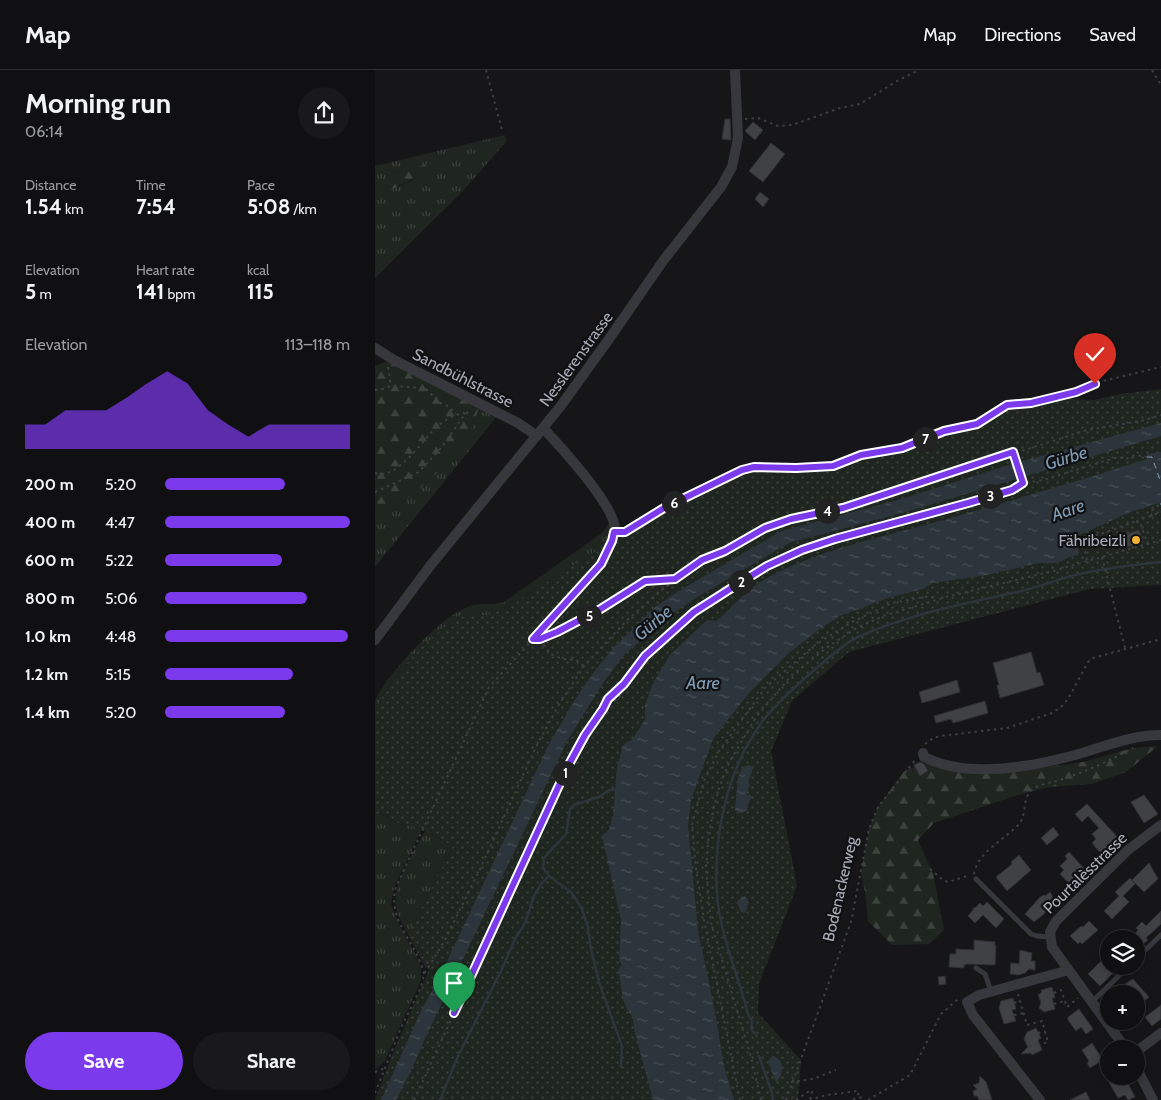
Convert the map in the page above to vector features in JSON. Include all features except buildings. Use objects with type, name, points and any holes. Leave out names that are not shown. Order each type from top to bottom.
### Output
[{"type":"street","name":"Nesslerenstrasse","points":[[375,640],[430,566],[540,432],[609,339],[663,261],[725,182],[736,154],[738,119],[735,70]]},
{"type":"street","name":"Sandbühlstrasse","points":[[379,352],[518,423],[540,432],[571,461],[602,501],[613,521],[614,532]]},
{"type":"street","points":[[610,546],[614,532]]},
{"type":"street","points":[[923,753],[925,757],[943,764],[989,769],[1020,766],[1075,755],[1139,736],[1161,735]]},
{"type":"street","name":"Pourtalèsstrasse","points":[[1120,1040],[1052,947],[1049,936],[1051,928],[1056,921],[1128,850],[1161,825]]},
{"type":"street","points":[[1040,1100],[973,1016],[963,1000],[1069,970]]},
{"type":"street","points":[[1145,1045],[1161,1033]]},
{"type":"street","points":[[1145,1084],[1153,1100]]},
{"type":"lane","points":[[975,877],[1031,934],[1049,936]]},
{"type":"lane","points":[[1145,950],[1161,935]]},
{"type":"lane","points":[[976,968],[985,974],[991,992]]},
{"type":"lane","points":[[1090,997],[1118,975]]},
{"type":"path","points":[[486,70],[502,130]]},
{"type":"path","points":[[738,119],[758,118],[779,126],[793,125],[840,108],[860,104],[919,70]]},
{"type":"path","points":[[1153,70],[1161,85]]},
{"type":"path","points":[[379,352],[391,386]]},
{"type":"path","points":[[614,532],[625,532],[664,508],[742,470],[754,467],[796,468],[833,466],[861,455],[902,448],[944,431],[977,424],[1007,405],[1031,403],[1076,392],[1118,377],[1161,366]]},
{"type":"path","points":[[375,390],[391,386],[425,388],[440,403],[457,414]]},
{"type":"path","points":[[375,492],[419,472],[442,447],[467,413],[473,407],[482,404]]},
{"type":"path","points":[[375,473],[388,473],[407,460],[437,427],[457,414],[467,413]]},
{"type":"path","points":[[375,1093],[421,987],[424,974],[448,934],[536,747],[558,706],[584,666],[627,620],[675,579],[702,560],[725,551],[765,528],[791,519],[843,508],[1087,430],[1141,421],[1161,415]]},
{"type":"path","points":[[1014,454],[1023,482]]},
{"type":"path","points":[[414,1100],[567,768],[585,735],[613,693],[624,684],[645,656],[694,612],[767,566],[802,550],[835,539],[1012,490],[1023,482],[1043,480],[1118,457],[1147,457]]},
{"type":"path","points":[[1152,516],[1151,512],[1161,504]]},
{"type":"path","points":[[1087,561],[1083,542],[1089,538],[1161,512]]},
{"type":"path","points":[[1137,521],[1141,525],[1148,545]]},
{"type":"path","points":[[761,1100],[751,1057],[711,923],[707,878],[707,851],[719,788],[729,763],[756,718],[791,676],[826,648],[855,629],[883,616],[937,599],[1148,545],[1161,540]]},
{"type":"path","points":[[424,974],[422,964],[396,914],[393,904],[396,887],[489,687],[587,581],[601,564],[610,546]]},
{"type":"path","points":[[1102,557],[1125,648]]},
{"type":"path","points":[[533,639],[540,639],[599,610],[645,581],[675,579]]},
{"type":"path","points":[[740,1100],[703,920],[696,868],[692,825],[704,781],[719,751],[765,688],[815,645],[853,622],[892,603],[930,596],[937,599]]},
{"type":"path","points":[[540,639],[550,654],[563,659],[576,660],[584,666]]},
{"type":"path","name":"Bodenackerweg","points":[[786,1100],[791,1082],[849,930],[869,829],[878,807],[912,762],[923,753],[925,744],[933,738],[940,736],[1007,728],[1052,713],[1068,699],[1088,662],[1093,658],[1161,639]]},
{"type":"path","points":[[603,709],[619,698],[624,684]]},
{"type":"path","points":[[931,870],[948,882],[975,877],[975,869],[981,858],[1020,824],[1027,796],[1032,790],[1102,764],[1141,744]]},
{"type":"path","points":[[1016,986],[1027,1024],[1042,1021],[1048,1042],[1040,1045]]},
{"type":"path","points":[[1054,992],[1061,990],[1067,1006],[1090,997]]},
{"type":"path","points":[[868,1100],[910,1075],[941,1014],[963,1000]]},
{"type":"path","points":[[1014,1003],[1021,1001]]},
{"type":"path","points":[[1054,1004],[1064,1001]]},
{"type":"path","points":[[1014,1015],[1023,1012]]},
{"type":"path","points":[[1038,1033],[1045,1031]]},
{"type":"path","points":[[375,1072],[385,1068]]},
{"type":"path","points":[[791,1082],[813,1079],[836,1070]]},
{"type":"path","points":[[796,1100],[811,1090],[810,1098],[812,1099],[858,1091],[859,1093],[854,1099],[862,1097],[862,1100]]},
{"type":"green space","points":[[505,135],[506,142],[461,193],[375,278],[375,202],[388,192],[414,179],[431,163],[393,173],[375,184],[375,166]]},
{"type":"green space","points":[[431,163],[434,167],[388,192],[375,202],[375,184],[393,173]]},
{"type":"green space","points":[[390,360],[480,405],[472,427],[435,475],[405,501],[375,514],[375,366]]},
{"type":"green space","points":[[1161,389],[1161,585],[1090,589],[849,652],[792,701],[771,751],[797,886],[759,984],[758,1013],[801,1060],[798,1100],[375,1100],[394,1050],[429,970],[425,967],[408,934],[453,846],[422,829],[400,824],[380,813],[375,818],[375,710],[387,688],[420,648],[447,625],[461,617],[487,615],[513,604],[616,538],[731,476],[761,469],[786,471],[841,466],[867,454],[886,453],[978,427],[999,411],[1053,398],[1095,400],[1120,394]]},
{"type":"green space","points":[[480,405],[498,415],[375,567],[375,514],[405,501]]},
{"type":"green space","points":[[610,519],[612,524],[609,543],[513,604],[487,615],[461,617],[447,625],[420,648],[387,688],[375,710],[376,699],[392,675],[417,646],[445,621],[470,606],[504,602],[602,533]]},
{"type":"green space","points":[[1158,746],[1126,772],[1092,784],[1050,787],[1018,795],[934,823],[918,840],[933,873],[944,930],[929,944],[892,945],[868,921],[861,873],[869,829],[878,807],[905,770],[934,761],[974,768],[1039,768],[1083,762],[1133,748]]},
{"type":"green space","points":[[379,813],[400,824],[422,829],[394,887],[391,904],[398,922],[419,961],[421,980],[385,1061],[375,1070],[375,818]]},
{"type":"green space","points":[[425,831],[453,846],[408,934],[396,906],[397,888],[405,867]]},
{"type":"water","name":"Gürbe","points":[[1161,423],[1161,436],[902,513],[789,543],[694,599],[663,620],[624,655],[605,680],[567,741],[410,1073],[396,1100],[381,1100],[421,1011],[442,972],[548,746],[576,698],[594,672],[613,648],[654,608],[674,594],[781,531],[898,500],[1012,464]]},
{"type":"water","name":"Aare","points":[[1161,452],[1161,505],[1159,503],[1128,513],[1077,536],[1078,555],[1058,563],[1038,563],[987,575],[933,583],[923,589],[891,597],[840,616],[789,653],[749,693],[713,739],[691,800],[688,825],[698,931],[714,1006],[724,1066],[734,1100],[653,1100],[634,1029],[633,1017],[626,1007],[618,970],[622,965],[619,961],[621,920],[602,836],[609,829],[613,816],[617,767],[623,745],[633,739],[645,719],[645,705],[653,683],[670,655],[707,620],[716,621],[758,583],[806,560],[850,545],[1070,483],[1147,459],[1147,454]]},
{"type":"water","points":[[749,765],[753,768],[748,783],[750,785],[746,794],[750,794],[752,797],[748,803],[747,811],[740,813],[735,810],[738,778],[742,768]]},
{"type":"water","points":[[745,896],[748,899],[747,909],[744,913],[741,912],[737,903],[738,900]]},
{"type":"water","points":[[773,1056],[780,1060],[782,1066],[781,1075],[776,1083],[768,1061]]},
{"type":"waterway","points":[[757,1036],[751,1029],[752,1021],[748,1014],[725,939],[719,909],[716,872],[720,826],[731,782],[750,741],[762,722],[793,689],[840,648],[852,640],[877,629],[916,616],[1024,590],[1075,575],[1161,562]]},
{"type":"waterway","points":[[616,790],[609,790],[599,797],[574,805],[570,809],[566,834],[544,858],[543,868],[549,876],[572,893],[582,909],[600,985],[622,1046],[621,1067]]},
{"type":"waterway","points":[[440,1100],[459,1054],[515,939],[525,923],[535,894],[549,876]]},
{"type":"waterway","points":[[759,1056],[773,1100]]},
{"type":"ferry route","points":[[1147,457],[1152,457],[1161,483]]},
{"type":"place","name":"Fähribeizli","points":[[1136,540]]},
{"type":"route","points":[[454,1013],[567,768],[585,735],[608,699],[624,684],[655,645],[694,612],[767,566],[802,550],[835,539],[1012,490],[1023,483],[1013,452],[843,508],[791,519],[765,528],[725,551],[702,560],[675,579],[645,581],[599,610],[557,632],[540,639],[533,639],[601,564],[612,541],[614,532],[625,532],[664,508],[726,476],[742,470],[754,467],[796,468],[833,466],[861,455],[902,448],[944,431],[977,424],[1007,405],[1031,403],[1076,392],[1095,384]]}]
